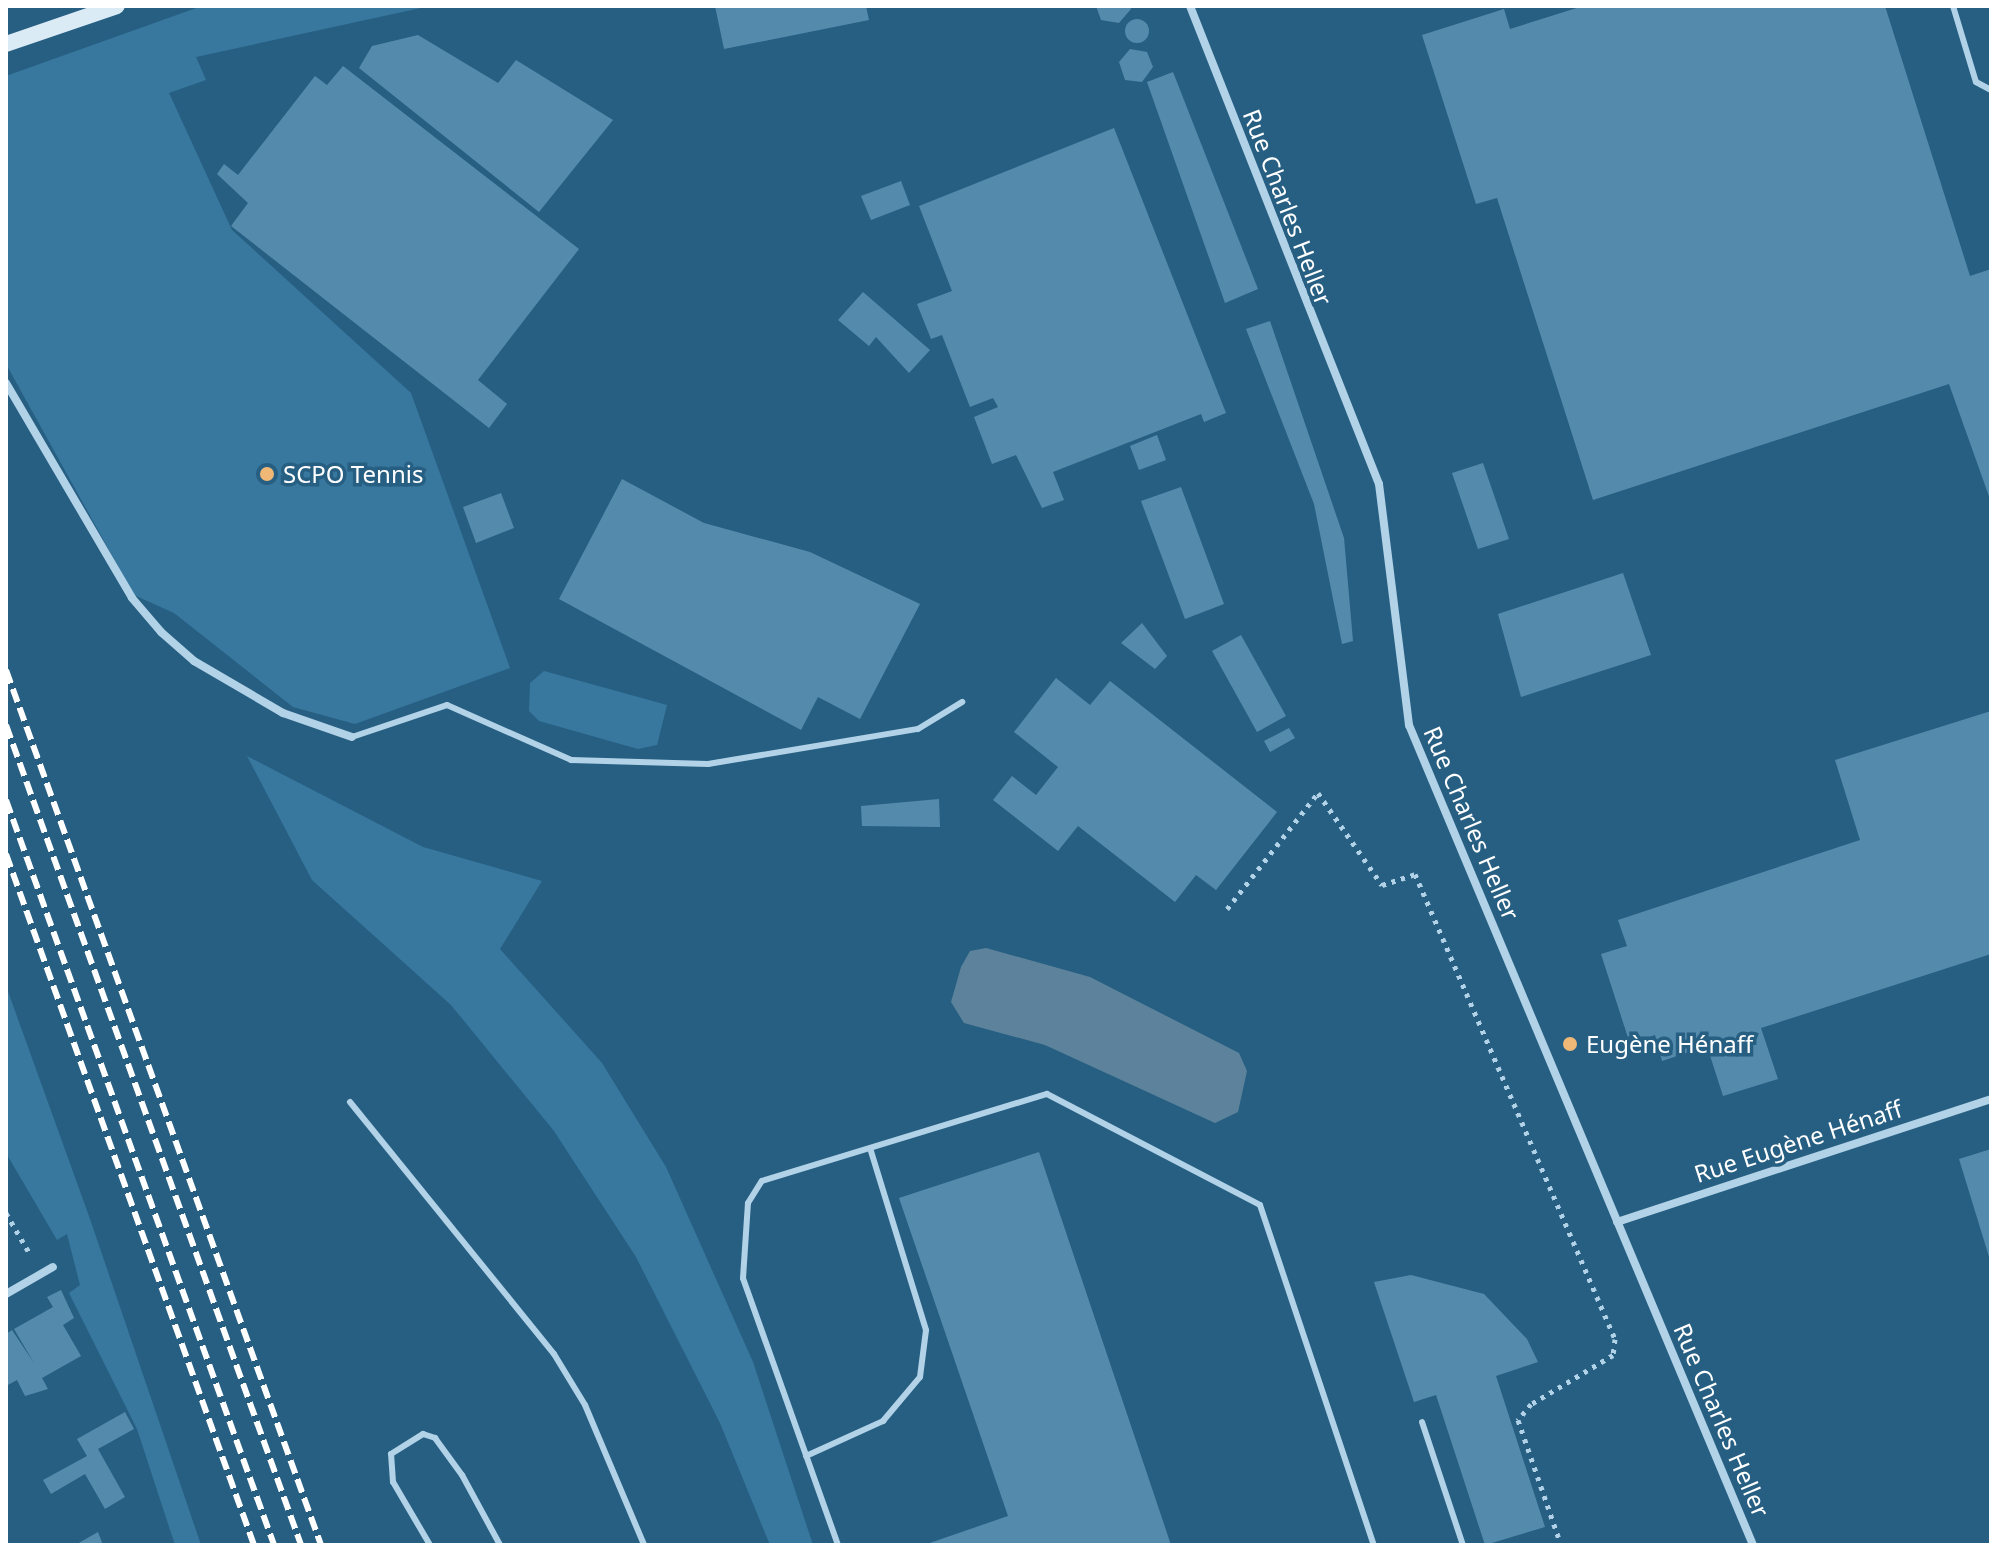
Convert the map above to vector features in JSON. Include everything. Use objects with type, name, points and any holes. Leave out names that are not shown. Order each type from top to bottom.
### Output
[{"type":"main road","points":[[6,44],[117,6]]},
{"type":"street","name":"Rue Charles Heller","points":[[1190,6],[1379,484],[1409,725],[1753,1545]]},
{"type":"street","points":[[6,383],[132,598],[161,632],[194,661],[283,713],[352,737]]},
{"type":"street","name":"Rue Eugène Hénaff","points":[[1617,1222],[1991,1099]]},
{"type":"street","points":[[6,1294],[53,1267]]},
{"type":"lane","points":[[1953,6],[1976,82],[1991,90]]},
{"type":"lane","points":[[352,737],[447,705],[571,760],[708,764],[918,729],[962,702]]},
{"type":"lane","points":[[838,1545],[743,1278],[748,1203],[762,1181],[1047,1094],[1260,1205],[1374,1545]]},
{"type":"lane","points":[[350,1102],[554,1354],[585,1405],[644,1545]]},
{"type":"lane","points":[[806,1456],[883,1421],[920,1377],[926,1330],[870,1148]]},
{"type":"lane","points":[[1422,1422],[1463,1545]]},
{"type":"lane","points":[[430,1545],[393,1482],[391,1454],[423,1434],[435,1438],[462,1475],[500,1545]]},
{"type":"path","points":[[1227,909],[1318,793],[1382,885],[1415,874],[1615,1339],[1613,1355],[1531,1404],[1518,1420],[1561,1545]]},
{"type":"path","points":[[6,1213],[30,1254]]},
{"type":"shaded area","name":"SCPO Tennis","points":[[202,6],[430,6],[196,57],[206,80],[169,93],[232,230],[411,393],[510,668],[355,724],[293,707],[174,613],[134,595],[6,364],[6,76]]},
{"type":"shaded area","points":[[544,671],[667,705],[657,745],[638,749],[539,721],[529,711],[530,683]]},
{"type":"shaded area","points":[[247,756],[423,847],[542,881],[500,949],[602,1063],[666,1167],[753,1362],[813,1545],[770,1545],[720,1423],[636,1257],[554,1131],[451,1005],[312,880]]},
{"type":"shaded area","points":[[986,948],[1090,977],[1239,1053],[1247,1071],[1238,1112],[1215,1123],[1045,1045],[964,1023],[951,1002],[961,967],[970,951]]},
{"type":"shaded area","points":[[6,986],[90,1219],[201,1545],[175,1545],[137,1429],[69,1293],[80,1285],[67,1234],[57,1240],[6,1153]]},
{"type":"building","points":[[715,6],[866,6],[869,20],[724,49]]},
{"type":"building","points":[[1096,6],[1130,6],[1131,9],[1119,23],[1101,20]]},
{"type":"building","points":[[1583,6],[1885,6],[1970,276],[1991,269],[1991,502],[1949,384],[1593,500],[1497,198],[1476,204],[1422,35],[1504,9],[1510,29]]},
{"type":"building","points":[[1137,19],[1148,26],[1149,31],[1142,42],[1137,43],[1126,36],[1125,31],[1132,20]]},
{"type":"building","points":[[418,35],[498,83],[516,60],[613,120],[539,212],[359,68],[372,46]]},
{"type":"building","points":[[1130,49],[1147,52],[1153,67],[1142,82],[1125,80],[1119,62]]},
{"type":"building","points":[[343,66],[579,249],[478,380],[507,404],[489,428],[231,226],[248,203],[217,174],[224,164],[238,175],[315,76],[327,85]]},
{"type":"building","points":[[1173,72],[1258,289],[1225,303],[1147,82]]},
{"type":"building","points":[[1114,128],[1226,413],[1204,422],[1201,414],[1053,472],[1064,500],[1042,508],[1016,455],[992,464],[974,417],[998,407],[993,398],[970,407],[942,335],[931,339],[917,304],[952,291],[919,206]]},
{"type":"building","points":[[901,181],[910,205],[871,220],[861,196]]},
{"type":"building","points":[[863,292],[930,350],[909,373],[876,337],[869,346],[838,320]]},
{"type":"building","points":[[1270,321],[1344,538],[1353,641],[1342,644],[1314,504],[1246,329]]},
{"type":"building","points":[[1157,435],[1166,460],[1139,470],[1130,446]]},
{"type":"building","points":[[1483,463],[1509,539],[1478,549],[1452,473]]},
{"type":"building","points":[[622,479],[704,523],[810,552],[920,604],[860,719],[818,697],[801,730],[559,599]]},
{"type":"building","points":[[1181,487],[1224,604],[1185,619],[1141,501]]},
{"type":"building","points":[[501,493],[514,528],[476,543],[463,507]]},
{"type":"building","points":[[1623,573],[1651,655],[1521,697],[1498,614]]},
{"type":"building","points":[[1142,623],[1167,656],[1155,669],[1121,643]]},
{"type":"building","points":[[1241,635],[1286,716],[1257,732],[1212,651]]},
{"type":"building","points":[[1056,678],[1090,705],[1110,681],[1277,812],[1216,890],[1196,875],[1175,902],[1078,826],[1058,851],[993,800],[1012,776],[1036,795],[1058,767],[1014,732]]},
{"type":"building","points":[[1991,711],[1991,954],[1761,1028],[1778,1079],[1723,1096],[1707,1046],[1662,1061],[1655,1035],[1630,1044],[1601,954],[1627,946],[1618,920],[1860,840],[1835,760]]},
{"type":"building","points":[[1289,728],[1295,738],[1270,752],[1264,741]]},
{"type":"building","points":[[939,799],[940,827],[862,826],[861,806]]},
{"type":"building","points":[[1991,1149],[1991,1259],[1990,1260],[1959,1159]]},
{"type":"building","points":[[1039,1152],[1171,1545],[924,1545],[1008,1516],[899,1198]]},
{"type":"building","points":[[1411,1275],[1484,1294],[1527,1339],[1538,1362],[1496,1376],[1545,1527],[1485,1545],[1436,1395],[1414,1402],[1374,1282]]},
{"type":"building","points":[[61,1290],[74,1318],[63,1325],[81,1356],[42,1378],[48,1389],[25,1396],[17,1380],[6,1386],[6,1334],[12,1330],[34,1363],[14,1329],[53,1307],[47,1297]]},
{"type":"building","points":[[125,1412],[134,1429],[98,1449],[125,1497],[105,1509],[85,1474],[51,1494],[43,1480],[87,1456],[77,1439]]},
{"type":"building","points":[[98,1532],[103,1545],[64,1545],[77,1544]]},
{"type":"railway","points":[[6,670],[321,1545]]},
{"type":"railway","points":[[6,725],[301,1545]]},
{"type":"railway","points":[[6,800],[274,1545]]},
{"type":"railway","points":[[6,854],[254,1545]]},
{"type":"place","name":"SCPO Tennis","points":[[267,474]]},
{"type":"place","name":"Eugène Hénaff","points":[[1570,1044]]}]
